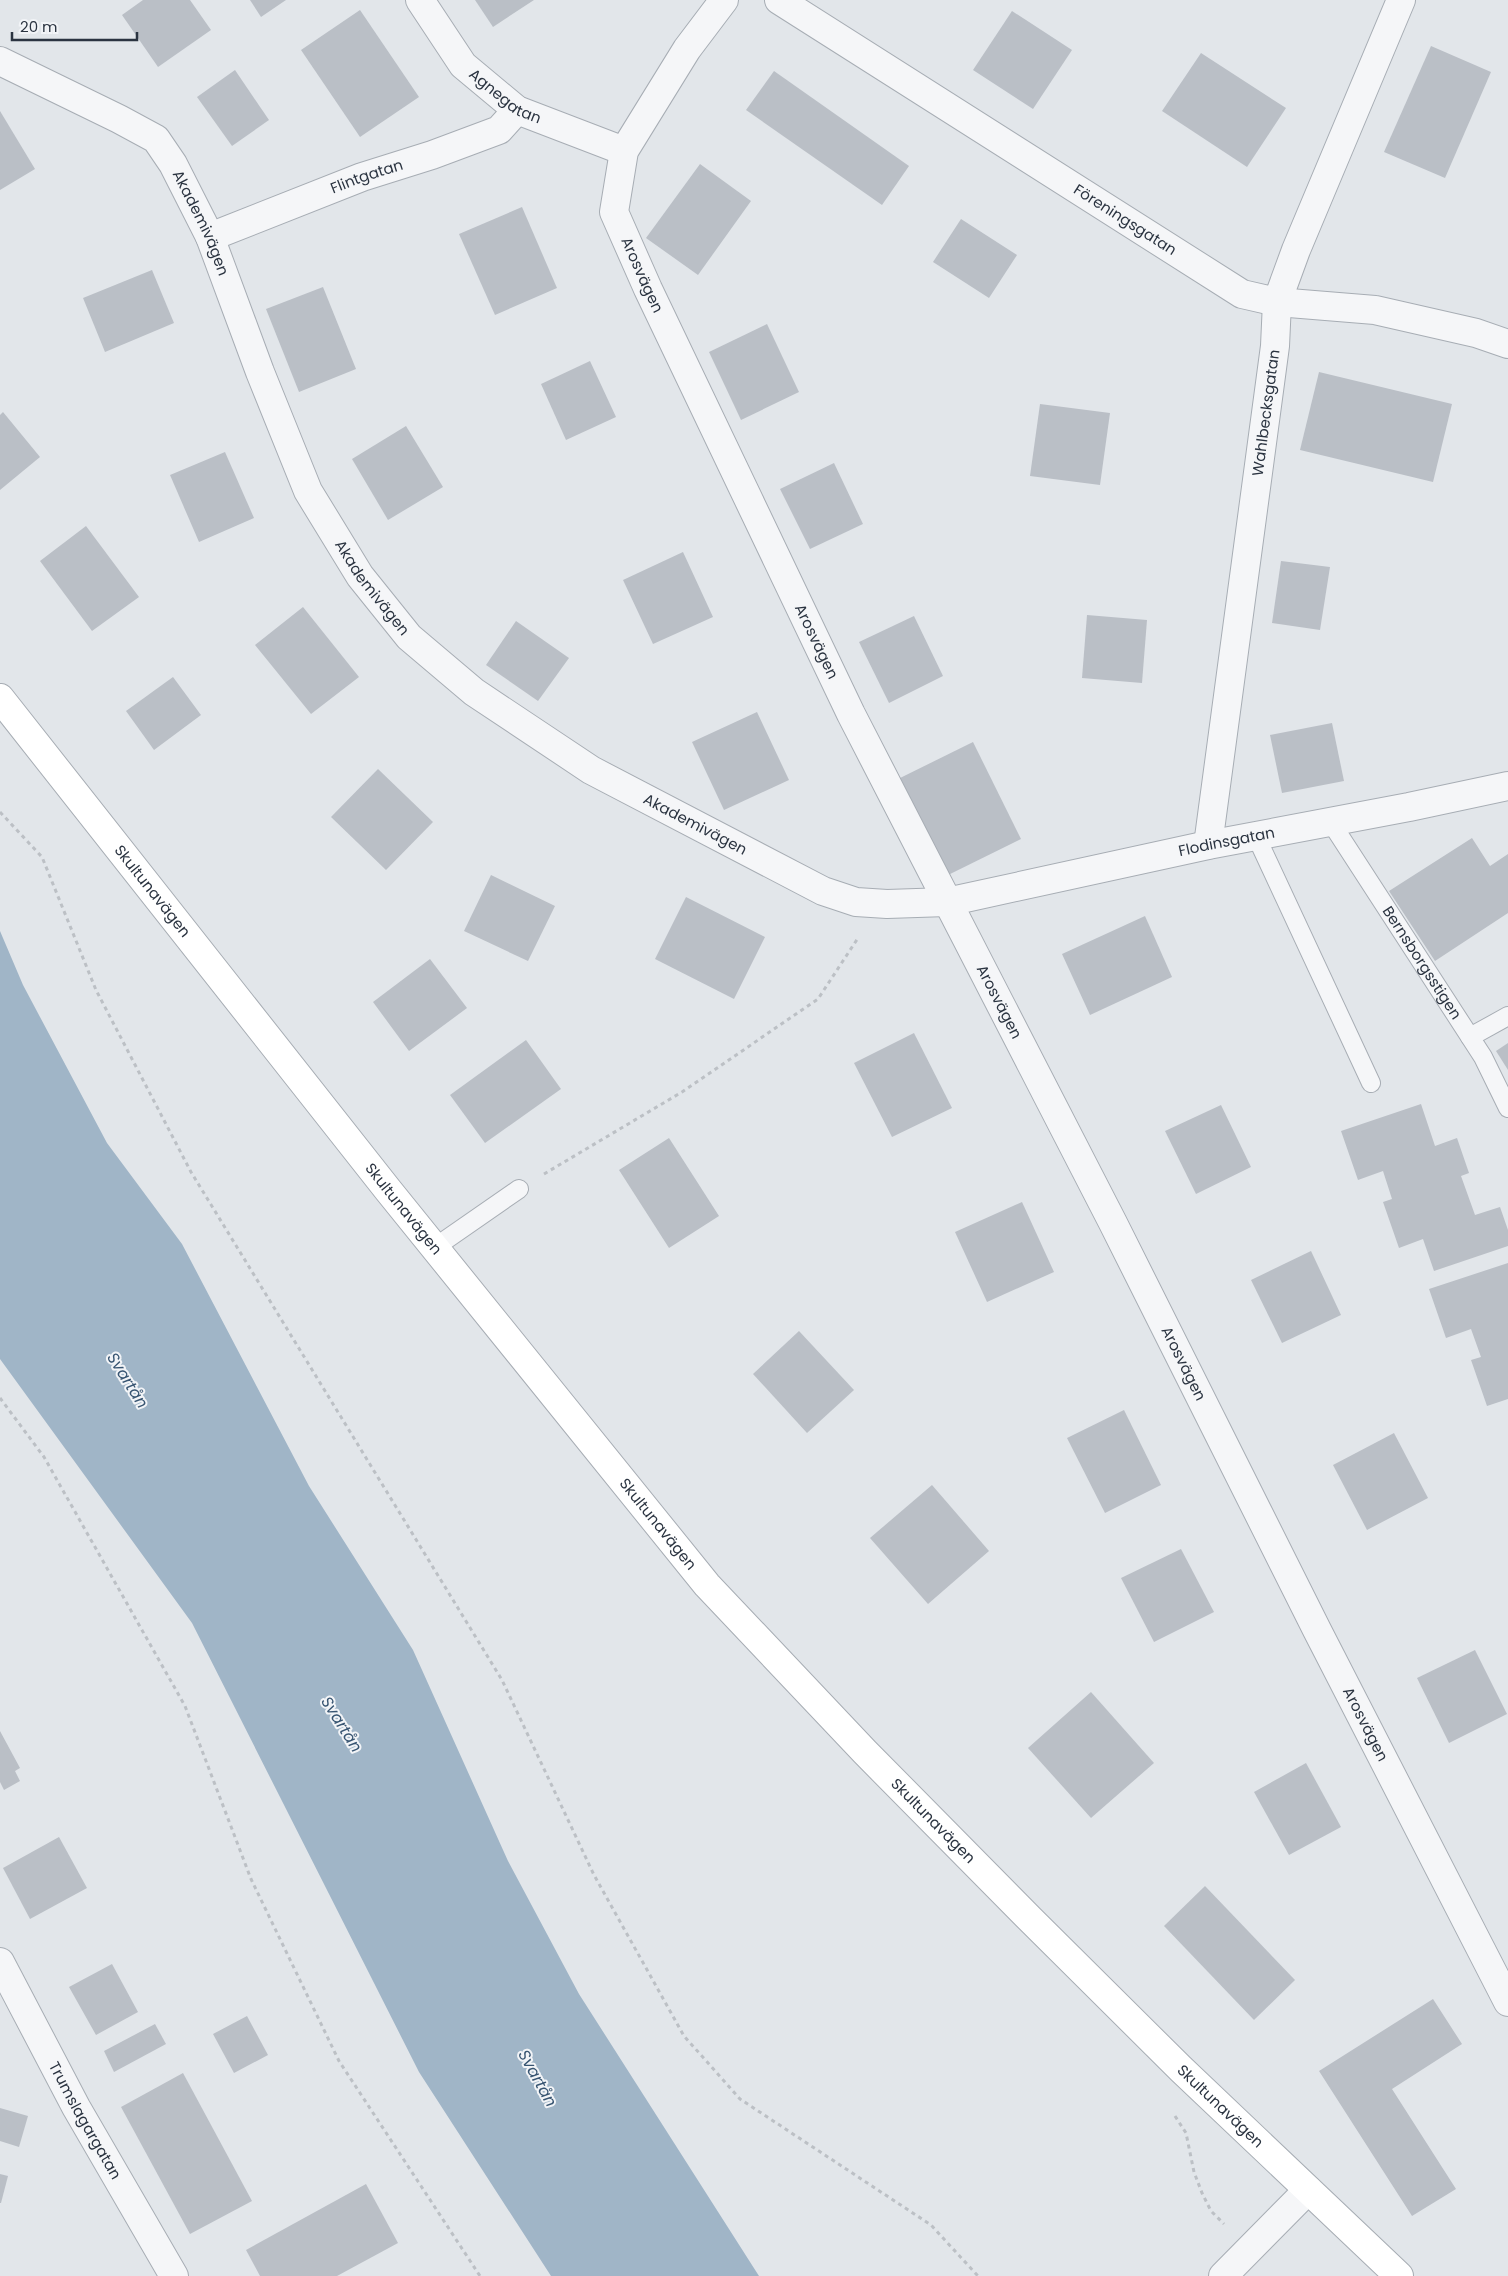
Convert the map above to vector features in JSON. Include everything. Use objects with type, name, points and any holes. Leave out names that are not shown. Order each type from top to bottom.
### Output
[{"type":"street","name":"Agnegatan","points":[[420,0],[463,65],[517,110],[624,151]]},
{"type":"street","name":"Arosvägen","points":[[724,0],[687,50],[624,151],[614,212],[648,289],[851,714],[1113,1223],[1321,1639],[1508,2002]]},
{"type":"street","name":"Föreningsgatan","points":[[779,0],[1242,294],[1277,302],[1375,310],[1476,333],[1508,344]]},
{"type":"street","name":"Wahlbecksgatan","points":[[1208,846],[1275,346],[1277,302],[1296,250],[1401,0]]},
{"type":"street","name":"Akademivägen","points":[[0,61],[111,114],[156,139],[173,164],[210,237],[260,372],[308,491],[360,576],[410,637],[474,692],[591,770],[823,891],[856,902],[879,904],[947,902]]},
{"type":"street","name":"Flintgatan","points":[[210,237],[362,177],[432,155],[499,130],[517,110]]},
{"type":"street","name":"Skultunavägen","points":[[0,698],[434,1248],[707,1585],[865,1752],[1030,1919],[1181,2069],[1399,2276]]},
{"type":"street","name":"Flodinsgatan","points":[[947,902],[1256,836],[1508,786]]},
{"type":"street","name":"Trumslagargatan","points":[[0,1962],[76,2107],[174,2276]]},
{"type":"street","points":[[1223,2276],[1308,2190]]},
{"type":"lane","name":"Bernsborgsstigen","points":[[1330,821],[1483,1057],[1508,1108]]},
{"type":"lane","points":[[1256,836],[1371,1083]]},
{"type":"lane","points":[[1470,1037],[1508,1016]]},
{"type":"lane","points":[[434,1248],[520,1189]]},
{"type":"path","points":[[0,812],[42,857],[96,990],[191,1172],[502,1680],[594,1875],[684,2036],[740,2099],[931,2225],[978,2276]]},
{"type":"path","points":[[520,1189],[682,1092],[818,999],[858,937]]},
{"type":"path","points":[[0,1398],[44,1457],[185,1706],[251,1879],[339,2061],[480,2276]]},
{"type":"path","points":[[1186,2133],[1194,2172],[1211,2211],[1249,2249]]},
{"type":"water","name":"Svartån","points":[[0,931],[23,985],[107,1143],[182,1244],[309,1486],[413,1650],[508,1861],[579,1994],[759,2276],[551,2276],[419,2072],[192,1623],[0,1359]]},
{"type":"building","points":[[143,0],[190,0],[211,30],[158,67],[122,15]]},
{"type":"building","points":[[250,0],[286,0],[261,17]]},
{"type":"building","points":[[475,0],[534,0],[493,27]]},
{"type":"building","points":[[360,10],[419,97],[360,137],[301,50]]},
{"type":"building","points":[[1012,11],[1072,50],[1033,109],[973,70]]},
{"type":"building","points":[[1431,46],[1491,72],[1445,178],[1384,152]]},
{"type":"building","points":[[1201,53],[1286,108],[1247,167],[1162,111]]},
{"type":"building","points":[[235,70],[269,120],[232,146],[197,97]]},
{"type":"building","points":[[774,71],[909,166],[882,205],[746,110]]},
{"type":"building","points":[[0,111],[35,169],[0,190]]},
{"type":"building","points":[[700,164],[751,201],[698,275],[646,238]]},
{"type":"building","points":[[522,207],[557,288],[495,315],[459,234]]},
{"type":"building","points":[[961,219],[1017,255],[989,298],[933,262]]},
{"type":"building","points":[[152,270],[174,323],[105,352],[83,298]]},
{"type":"building","points":[[323,287],[356,369],[299,392],[266,309]]},
{"type":"building","points":[[767,324],[799,392],[741,420],[709,352]]},
{"type":"building","points":[[590,361],[616,417],[566,440],[541,384]]},
{"type":"building","points":[[1319,372],[1452,404],[1433,482],[1300,450]]},
{"type":"building","points":[[1040,404],[1110,413],[1100,485],[1030,476]]},
{"type":"building","points":[[3,412],[40,457],[0,490],[0,415]]},
{"type":"building","points":[[406,426],[443,487],[388,520],[352,459]]},
{"type":"building","points":[[225,452],[254,518],[199,542],[170,475]]},
{"type":"building","points":[[834,463],[863,524],[810,549],[780,489]]},
{"type":"building","points":[[86,526],[139,597],[92,631],[40,561]]},
{"type":"building","points":[[683,552],[713,617],[653,644],[623,580]]},
{"type":"building","points":[[1281,561],[1330,567],[1320,630],[1272,623]]},
{"type":"building","points":[[303,607],[359,677],[311,714],[255,645]]},
{"type":"building","points":[[1087,615],[1147,620],[1142,683],[1082,678]]},
{"type":"building","points":[[914,616],[943,676],[889,703],[859,642]]},
{"type":"building","points":[[516,621],[569,658],[538,701],[486,665]]},
{"type":"building","points":[[173,677],[201,715],[154,750],[126,711]]},
{"type":"building","points":[[757,712],[789,780],[724,810],[692,742]]},
{"type":"building","points":[[1332,723],[1344,781],[1282,793],[1270,735]]},
{"type":"building","points":[[973,742],[1021,839],[942,878],[894,781]]},
{"type":"building","points":[[378,769],[433,822],[386,870],[331,817]]},
{"type":"building","points":[[1472,838],[1490,866],[1508,854],[1508,913],[1435,961],[1389,891]]},
{"type":"building","points":[[491,875],[555,906],[528,961],[464,931]]},
{"type":"building","points":[[686,897],[765,937],[734,999],[655,959]]},
{"type":"building","points":[[1145,916],[1172,977],[1090,1015],[1062,954]]},
{"type":"building","points":[[430,959],[467,1008],[409,1051],[373,1002]]},
{"type":"building","points":[[914,1033],[952,1108],[892,1137],[854,1063]]},
{"type":"building","points":[[526,1040],[561,1089],[485,1143],[450,1095]]},
{"type":"building","points":[[1508,1043],[1508,1070],[1496,1051]]},
{"type":"building","points":[[1421,1104],[1435,1146],[1457,1138],[1469,1173],[1461,1176],[1475,1215],[1500,1207],[1508,1230],[1508,1246],[1434,1271],[1423,1239],[1399,1248],[1383,1202],[1392,1199],[1383,1171],[1358,1180],[1341,1131]]},
{"type":"building","points":[[1221,1105],[1251,1167],[1196,1194],[1165,1131]]},
{"type":"building","points":[[669,1138],[719,1216],[669,1248],[619,1170]]},
{"type":"building","points":[[1022,1202],[1054,1272],[987,1302],[955,1232]]},
{"type":"building","points":[[1311,1251],[1341,1315],[1282,1343],[1251,1280]]},
{"type":"building","points":[[1508,1263],[1508,1399],[1487,1406],[1471,1360],[1481,1357],[1471,1329],[1446,1338],[1429,1289]]},
{"type":"building","points":[[799,1331],[854,1390],[807,1433],[753,1374]]},
{"type":"building","points":[[1124,1410],[1161,1485],[1105,1513],[1067,1438]]},
{"type":"building","points":[[1394,1433],[1428,1498],[1367,1530],[1333,1465]]},
{"type":"building","points":[[932,1485],[989,1551],[928,1604],[870,1538]]},
{"type":"building","points":[[1181,1549],[1214,1612],[1154,1642],[1121,1578]]},
{"type":"building","points":[[1475,1650],[1507,1714],[1449,1743],[1417,1678]]},
{"type":"building","points":[[1091,1692],[1154,1763],[1091,1818],[1028,1748]]},
{"type":"building","points":[[0,1731],[20,1768],[15,1771],[20,1781],[4,1790],[0,1782]]},
{"type":"building","points":[[1306,1763],[1341,1827],[1289,1855],[1254,1792]]},
{"type":"building","points":[[59,1837],[87,1888],[30,1919],[3,1868]]},
{"type":"building","points":[[1205,1886],[1295,1980],[1254,2020],[1164,1926]]},
{"type":"building","points":[[112,1964],[138,2012],[96,2035],[69,1987]]},
{"type":"building","points":[[1433,1999],[1462,2044],[1392,2089],[1456,2189],[1412,2216],[1319,2071]]},
{"type":"building","points":[[247,2016],[268,2055],[234,2073],[213,2034]]},
{"type":"building","points":[[155,2024],[166,2044],[114,2072],[104,2051]]},
{"type":"building","points":[[183,2073],[252,2201],[190,2234],[121,2107]]},
{"type":"building","points":[[0,2108],[28,2116],[19,2147],[0,2141]]},
{"type":"building","points":[[0,2174],[8,2176],[1,2203],[0,2203]]},
{"type":"building","points":[[366,2184],[398,2243],[337,2276],[260,2276],[246,2250]]}]
